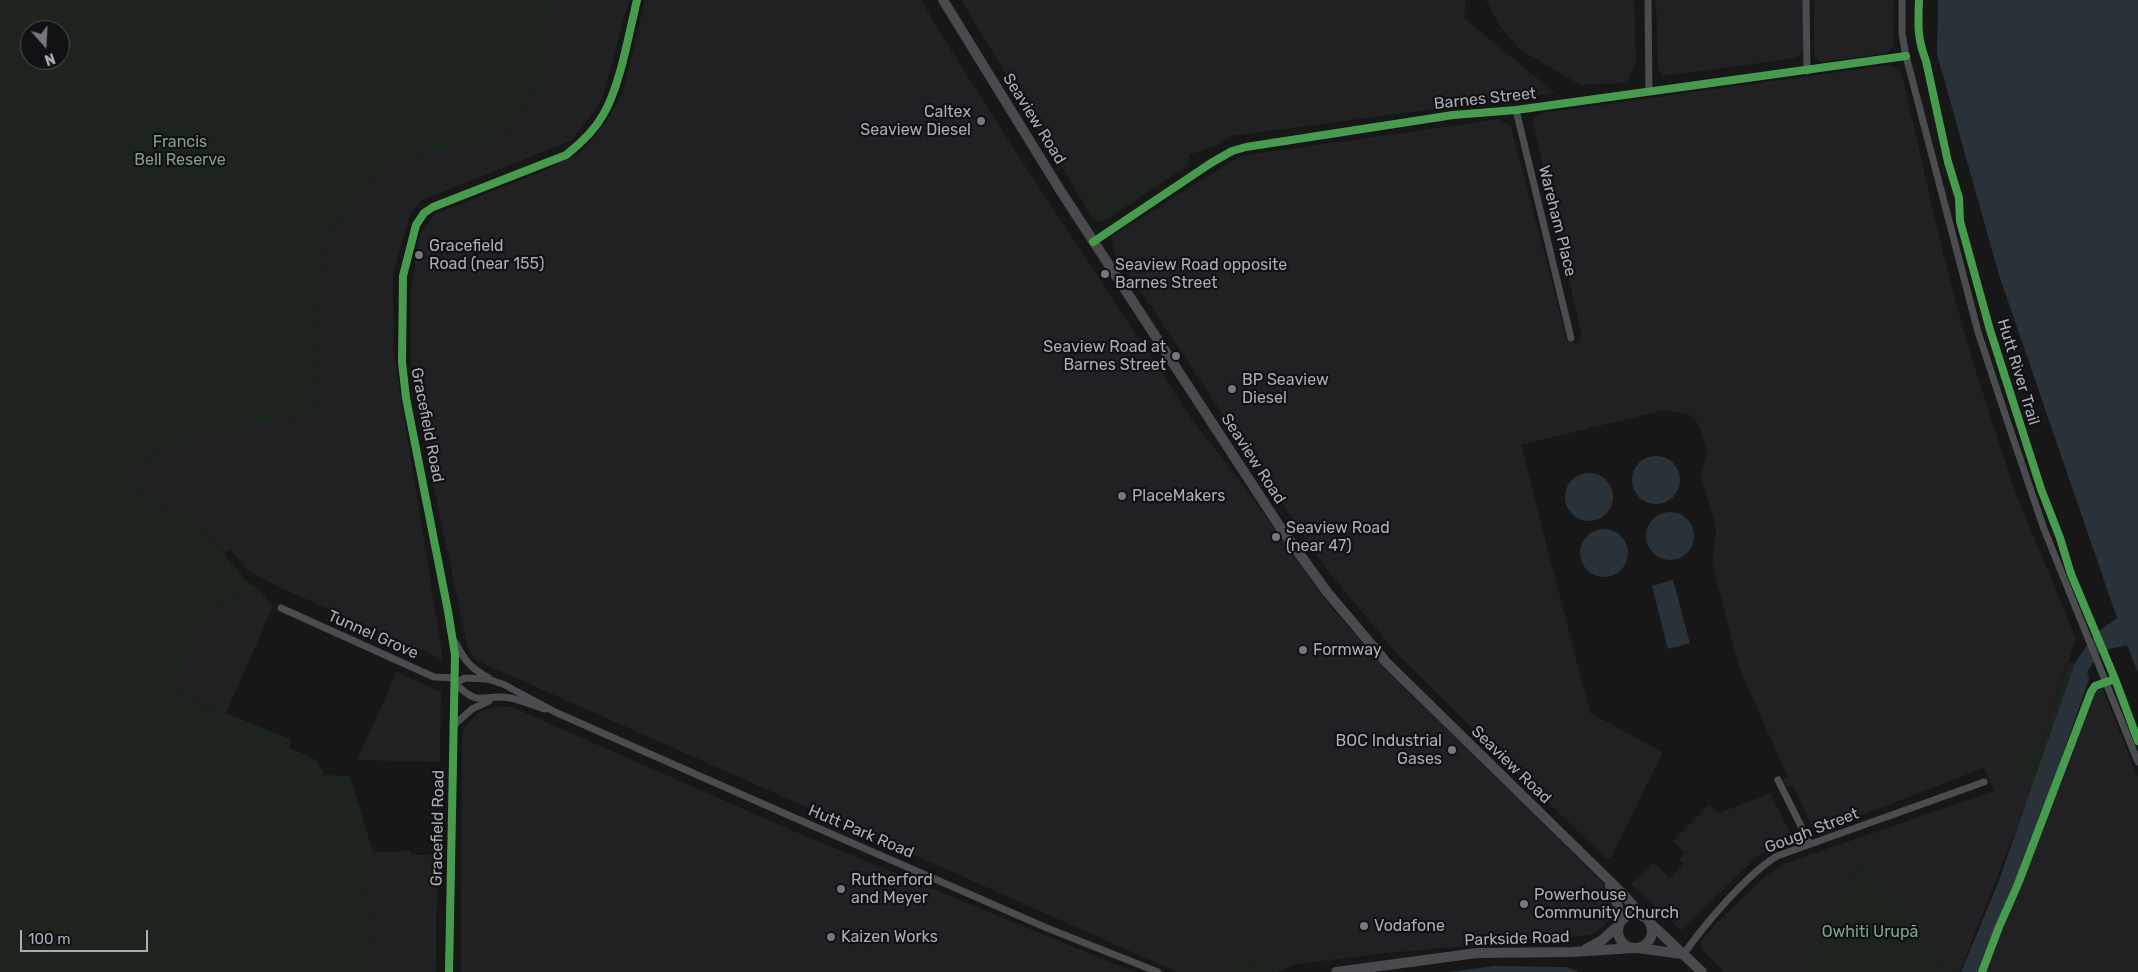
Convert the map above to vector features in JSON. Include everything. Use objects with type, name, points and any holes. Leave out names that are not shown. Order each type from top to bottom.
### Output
[{"type":"main road","name":"Seaview Road","points":[[943,0],[1026,136],[1275,520],[1337,605],[1411,688],[1702,972]]},
{"type":"main road","name":"Seaview Road","points":[[1608,880],[1618,906],[1620,925]]},
{"type":"main road","points":[[1635,948],[1646,944],[1651,936],[1646,919],[1630,915],[1623,919],[1620,925],[1620,938],[1623,943],[1635,948],[1683,955]]},
{"type":"main road","name":"Parkside Road","points":[[1580,952],[1601,941],[1620,925]]},
{"type":"main road","name":"Parkside Road","points":[[1336,972],[1477,953],[1580,952],[1635,948]]},
{"type":"street","name":"Gracefield Road","points":[[449,972],[455,681],[453,637],[406,398],[402,362],[403,276],[416,225],[424,213],[433,207],[566,155],[580,143],[603,116],[613,96],[637,0]]},
{"type":"street","points":[[1648,0],[1649,91]]},
{"type":"street","points":[[1806,0],[1807,70]]},
{"type":"street","points":[[1902,0],[1902,34],[1906,56],[1978,332],[2044,529],[2138,762]]},
{"type":"street","name":"Barnes Street","points":[[1094,242],[1211,163],[1238,149],[1453,115],[1516,110],[1906,56]]},
{"type":"street","name":"Wareham Place","points":[[1516,110],[1571,338]]},
{"type":"street","name":"Tunnel Grove","points":[[281,608],[434,677],[455,681]]},
{"type":"street","name":"Hutt Park Road","points":[[453,637],[466,662],[474,670],[554,712]]},
{"type":"street","name":"Hutt Park Road","points":[[494,681],[465,678],[455,681],[471,697],[479,699],[509,698],[554,712],[1048,928],[1158,972]]},
{"type":"street","points":[[454,726],[472,709],[499,698]]},
{"type":"street","points":[[1778,780],[1810,844]]},
{"type":"street","name":"Gough Street","points":[[1683,955],[1696,936],[1764,864],[1777,856],[1984,782]]},
{"type":"shaded area","points":[[553,0],[629,0],[602,99],[598,107],[571,140],[422,200],[411,212],[393,274],[394,355],[442,659],[281,588],[248,571],[230,549],[224,553],[195,519],[154,503],[136,490],[126,479],[128,474],[136,470],[158,450],[193,439],[314,412],[323,240],[385,165],[508,133],[538,82]]},
{"type":"shaded area","points":[[645,0],[921,0],[1012,146],[1193,421],[1240,481],[1330,606],[1386,669],[1607,887],[1613,913],[1606,924],[1592,935],[1387,953],[1296,964],[1276,972],[1274,972],[1270,965],[1235,959],[1231,972],[1177,972],[480,662],[473,657],[467,645],[414,392],[411,360],[411,291],[419,239],[422,231],[435,214],[541,172],[582,151],[606,122],[623,92]]},
{"type":"shaded area","points":[[961,0],[1466,0],[1464,18],[1555,93],[1231,136],[1218,145],[1189,155],[1188,165],[1108,219],[1100,221],[1094,220]]},
{"type":"shaded area","points":[[1486,0],[1634,0],[1636,61],[1627,83],[1580,85],[1519,49],[1499,25]]},
{"type":"shaded area","points":[[1656,0],[1803,0],[1803,52],[1798,57],[1791,59],[1663,76],[1658,70]]},
{"type":"shaded area","points":[[1814,0],[1894,0],[1893,45],[1887,53],[1822,62],[1817,60],[1814,57]]},
{"type":"shaded area","points":[[1938,0],[2138,0],[2138,673],[2127,645],[2101,651],[2087,672],[2089,678],[2084,694],[2023,866],[1978,972],[1961,972],[1998,883],[2075,663],[2095,634],[2117,618],[1999,275],[1937,54]]},
{"type":"shaded area","points":[[1889,65],[1899,70],[1903,79],[1943,254],[1970,353],[2014,489],[2076,639],[2040,746],[2024,780],[2034,783],[1960,972],[1931,961],[1909,908],[1904,910],[1858,864],[1805,972],[1725,972],[1701,948],[1701,941],[1766,876],[1783,864],[1994,791],[1984,768],[1870,812],[1822,828],[1811,824],[1793,786],[1786,786],[1783,780],[1788,777],[1740,670],[1712,564],[1716,529],[1701,475],[1707,453],[1699,425],[1690,415],[1664,410],[1521,445],[1590,713],[1663,752],[1611,857],[1606,859],[1399,656],[1327,570],[1113,250],[1112,236],[1240,156],[1499,119],[1511,127],[1567,340],[1575,344],[1580,339],[1581,332],[1533,124],[1535,117],[1542,113]]},
{"type":"shaded area","points":[[1651,456],[1661,456],[1673,463],[1680,475],[1680,485],[1673,497],[1661,504],[1651,504],[1643,500],[1636,493],[1632,485],[1632,475],[1636,467],[1643,460]]},
{"type":"shaded area","points":[[1584,473],[1594,473],[1606,480],[1613,492],[1613,502],[1606,514],[1594,521],[1584,521],[1576,517],[1569,510],[1565,502],[1565,492],[1569,484],[1576,477]]},
{"type":"shaded area","points":[[1665,512],[1675,512],[1687,519],[1694,531],[1694,541],[1687,553],[1675,560],[1665,560],[1657,556],[1650,549],[1646,541],[1646,531],[1650,523],[1657,516]]},
{"type":"shaded area","points":[[1599,529],[1609,529],[1621,536],[1628,548],[1628,558],[1621,570],[1609,577],[1599,577],[1591,573],[1584,566],[1580,558],[1580,548],[1584,540],[1591,533]]},
{"type":"shaded area","points":[[1673,580],[1690,643],[1668,649],[1652,586]]},
{"type":"shaded area","points":[[258,590],[273,606],[226,713],[205,707],[177,691],[189,646],[209,609],[232,598]]},
{"type":"shaded area","points":[[397,672],[441,692],[440,762],[357,760]]},
{"type":"shaded area","points":[[2102,688],[2138,777],[2138,972],[1986,972],[2093,694]]},
{"type":"shaded area","points":[[497,707],[512,707],[796,832],[1134,972],[461,972],[462,733],[465,726],[480,711]]},
{"type":"shaded area","points":[[1770,793],[1790,832],[1789,838],[1757,856],[1685,928],[1680,930],[1631,884],[1653,862],[1670,878],[1684,864],[1679,859],[1685,853],[1673,841],[1709,805],[1719,813]]},
{"type":"shaded area","points":[[411,851],[411,855],[437,855],[436,972],[374,972],[367,886],[373,852]]},
{"type":"shaded area","points":[[1494,966],[1566,967],[1579,972],[1449,972]]},
{"type":"green space","name":"Francis Bell Reserve","points":[[0,0],[553,0],[538,82],[508,133],[385,165],[323,240],[314,412],[193,439],[158,450],[136,470],[128,474],[126,479],[136,490],[154,503],[195,519],[244,578],[258,590],[232,598],[209,609],[189,646],[177,691],[205,707],[226,713],[292,740],[289,747],[316,760],[324,775],[350,776],[373,852],[367,886],[374,972],[0,972]]},
{"type":"green space","points":[[1153,182],[1156,186],[1108,219],[1100,221],[1094,220],[1077,192],[1110,197]]},
{"type":"green space","points":[[2069,662],[2075,663],[2071,679],[2034,783],[2024,780],[2015,755],[2040,746]]},
{"type":"green space","name":"Owhiti Urupā","points":[[1858,864],[1904,909],[1909,908],[1931,961],[1960,972],[1805,972]]},
{"type":"green space","points":[[1262,958],[1270,965],[1274,972],[1231,972],[1235,959],[1258,963]]},
{"type":"cycle path","points":[[449,972],[455,655],[406,398],[402,362],[403,276],[416,225],[424,213],[433,207],[566,155],[591,132],[603,115],[614,90],[637,0]]},
{"type":"cycle path","name":"Hutt River Trail","points":[[1919,0],[1918,24],[1921,45],[1948,162],[1959,198],[1960,221],[1990,330],[2041,489],[2060,538],[2071,574],[2115,679],[2138,741]]},
{"type":"cycle path","points":[[1093,242],[1211,163],[1232,151],[1246,147],[1453,115],[1516,110],[1906,56]]},
{"type":"cycle path","points":[[1982,972],[2018,884],[2091,692],[2095,686],[2115,679]]},
{"type":"place","name":"Caltex Seaview Diesel","points":[[981,121]]},
{"type":"place","name":"Gracefield Road (near 155)","points":[[419,255]]},
{"type":"place","name":"Seaview Road opposite Barnes Street","points":[[1105,274]]},
{"type":"place","name":"Seaview Road at Barnes Street","points":[[1176,356]]},
{"type":"place","name":"BP Seaview Diesel","points":[[1232,389]]},
{"type":"place","name":"PlaceMakers","points":[[1122,496]]},
{"type":"place","name":"Seaview Road (near 47)","points":[[1276,537]]},
{"type":"place","name":"Formway","points":[[1303,650]]},
{"type":"place","name":"BOC Industrial Gases","points":[[1452,750]]},
{"type":"place","name":"Rutherford and Meyer","points":[[841,889]]},
{"type":"place","name":"Powerhouse Community Church","points":[[1524,904]]},
{"type":"place","name":"Vodafone","points":[[1364,926]]},
{"type":"place","name":"Kaizen Works","points":[[831,937]]}]
